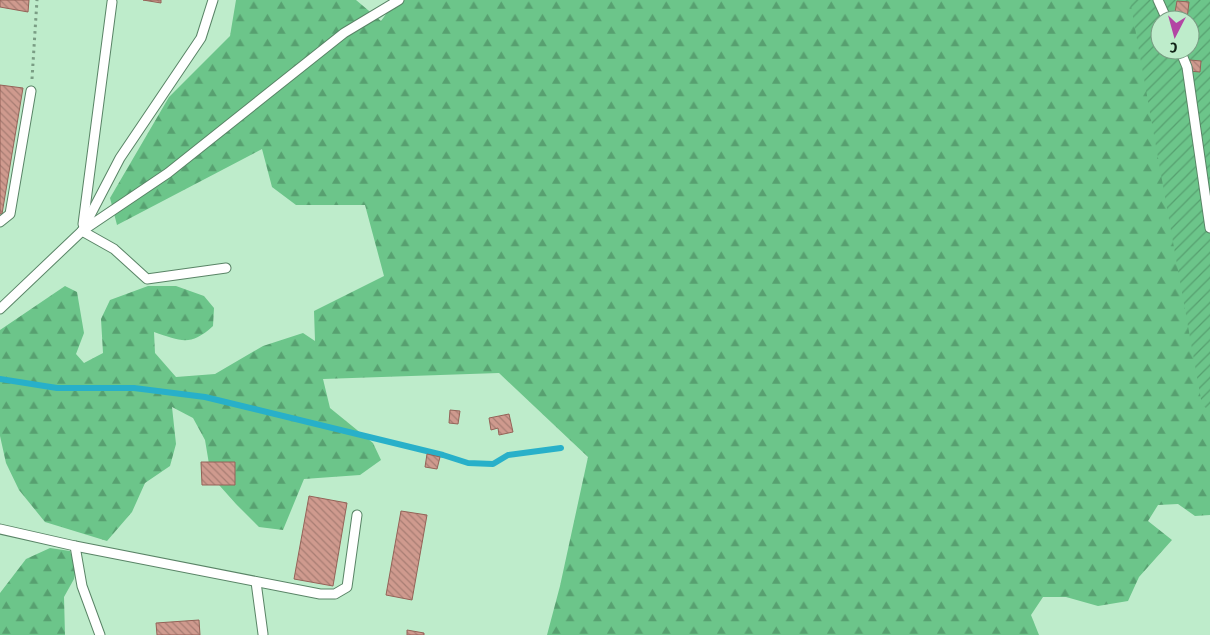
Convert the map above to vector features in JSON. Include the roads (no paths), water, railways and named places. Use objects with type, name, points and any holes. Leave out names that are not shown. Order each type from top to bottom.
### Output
[{"type":"lane","points":[[82,232],[120,158],[201,38],[213,0]]},
{"type":"lane","points":[[0,309],[82,232],[168,173],[344,33],[399,0]]},
{"type":"lane","points":[[82,232],[112,2]]},
{"type":"lane","points":[[1184,60],[1187,67],[1210,228]]},
{"type":"lane","points":[[0,222],[10,214],[31,91]]},
{"type":"lane","points":[[82,232],[114,249],[147,279],[226,268]]},
{"type":"lane","points":[[0,529],[256,582],[320,594],[335,594],[346,587],[356,515]]},
{"type":"lane","points":[[75,546],[82,586],[100,635]]},
{"type":"lane","points":[[256,582],[263,634]]},
{"type":"waterway","points":[[0,379],[57,388],[134,388],[205,397],[443,455],[468,463],[493,464],[508,455],[561,448]]}]
